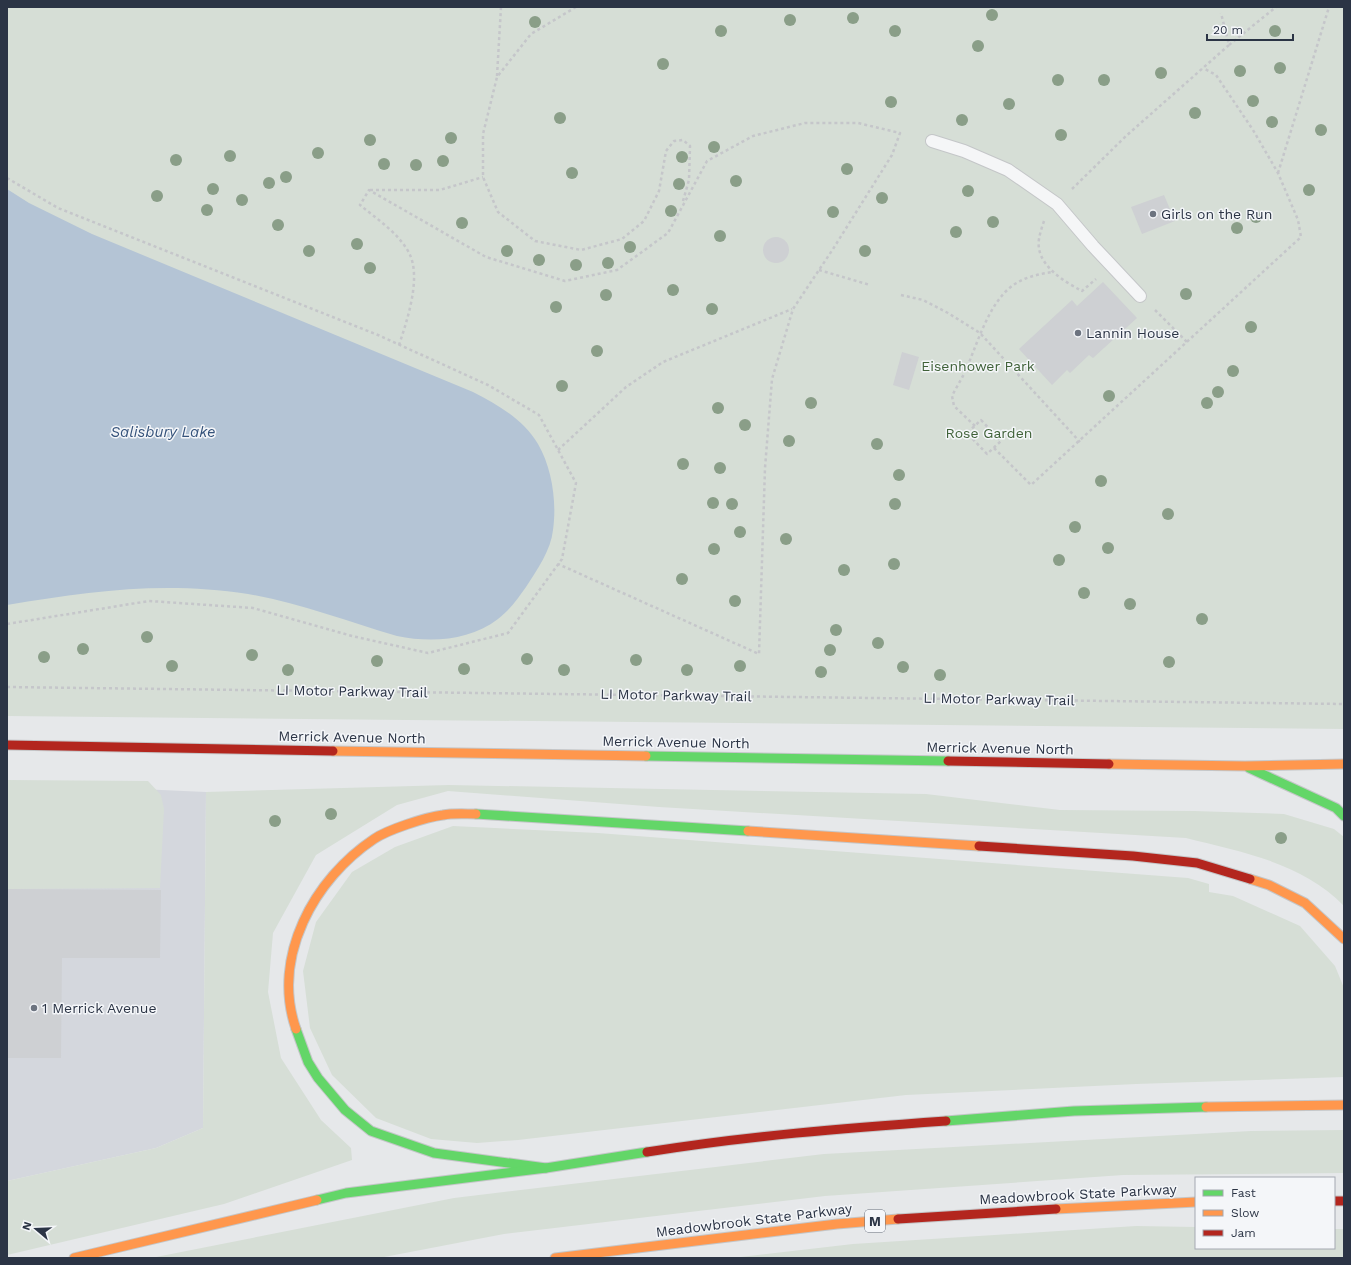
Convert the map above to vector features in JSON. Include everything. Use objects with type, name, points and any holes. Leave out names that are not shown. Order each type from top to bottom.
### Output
[{"type":"main road","name":"Merrick Avenue North","points":[[7,745],[1245,766],[1344,764]]},
{"type":"main road","points":[[1245,766],[1336,808],[1344,816]]},
{"type":"main road","points":[[546,1168],[434,1153],[371,1131],[345,1110],[318,1078],[308,1062],[292,1018],[289,989],[293,951],[305,916],[314,899],[342,865],[374,839],[390,831],[442,815],[482,814],[1133,856],[1197,863],[1270,886],[1305,903],[1344,939]]},
{"type":"main road","points":[[74,1258],[346,1193],[546,1168],[696,1144],[854,1128],[1074,1111],[1280,1105],[1344,1105]]},
{"type":"main road","name":"Meadowbrook State Parkway","points":[[555,1258],[845,1223],[1003,1211],[1195,1202]]},
{"type":"lane","points":[[932,141],[964,151],[1008,170],[1057,204],[1140,296]]},
{"type":"path","points":[[501,7],[497,77],[483,134],[483,176],[498,212],[535,241],[581,250],[622,239],[644,221],[660,191],[666,151],[674,141],[683,140],[690,146],[689,173],[682,207]]},
{"type":"path","points":[[497,77],[531,34],[576,7]]},
{"type":"path","points":[[1112,266],[1082,290],[1069,284],[1054,272],[1043,259],[1038,240],[1044,220],[1057,204],[1126,136],[1229,44],[1276,7]]},
{"type":"path","points":[[1278,173],[1329,7]]},
{"type":"path","points":[[1221,13],[1229,44]]},
{"type":"path","points":[[994,448],[1031,485],[1188,343],[1301,237],[1298,220],[1278,173],[1253,130],[1216,75],[1203,68]]},
{"type":"path","points":[[369,190],[486,257],[565,281],[617,270],[668,233],[707,161],[753,136],[805,123],[858,123],[900,133],[892,155],[793,309],[772,379],[765,468],[759,654],[558,564]]},
{"type":"path","points":[[369,190],[440,190],[483,176]]},
{"type":"path","points":[[7,178],[58,208],[399,345],[488,385],[539,415],[576,484],[562,559],[508,633],[428,653],[352,636],[245,607],[149,601],[7,624]]},
{"type":"path","points":[[369,190],[360,206],[396,235],[410,255],[414,276],[408,318],[399,345]]},
{"type":"path","points":[[819,270],[870,285]]},
{"type":"path","points":[[975,426],[954,406],[952,396],[965,372],[980,333],[998,300],[1012,286],[1036,274],[1054,272]]},
{"type":"path","points":[[901,295],[923,300],[948,313],[980,333],[1080,442]]},
{"type":"path","points":[[1140,296],[1188,343]]},
{"type":"path","points":[[558,450],[626,387],[663,362],[793,309]]},
{"type":"path","points":[[982,420],[1001,441],[987,454],[967,433],[975,426],[982,420]]},
{"type":"path","name":"LI Motor Parkway Trail","points":[[7,687],[1344,704]]},
{"type":"shaded area","points":[[7,783],[206,792],[203,1128],[156,1148],[7,1181]]},
{"type":"green space","name":"Eisenhower Park","points":[[7,7],[1344,7],[1344,729],[7,716]]},
{"type":"green space","points":[[7,780],[148,781],[161,795],[164,809],[160,888],[7,889]]},
{"type":"green space","points":[[449,785],[926,794],[1060,810],[1194,811],[1284,814],[1334,829],[1344,837],[1344,906],[1328,891],[1291,869],[1250,854],[1186,838],[659,807],[448,791],[397,805],[316,855],[273,933],[268,992],[281,1058],[321,1120],[351,1148],[352,1160],[224,1204],[7,1255],[7,1181],[156,1148],[203,1128],[206,792]]},
{"type":"green space","points":[[453,826],[598,833],[1188,878],[1209,884],[1209,892],[1233,896],[1300,926],[1335,966],[1344,988],[1344,1077],[1136,1084],[906,1095],[518,1140],[477,1143],[431,1139],[376,1118],[332,1075],[310,1028],[303,971],[316,922],[352,872],[395,847]]},
{"type":"green space","points":[[1344,1130],[1344,1173],[1123,1175],[825,1196],[504,1234],[379,1258],[151,1258],[454,1198],[824,1154],[1251,1131]]},
{"type":"green space","points":[[1136,1226],[1195,1227],[1195,1249],[1335,1249],[1335,1229],[1344,1229],[1344,1258],[732,1258],[853,1244]]},
{"type":"water","name":"Salisbury Lake","points":[[7,189],[29,203],[92,234],[473,392],[492,402],[517,420],[532,435],[543,453],[550,474],[554,497],[554,519],[552,537],[543,560],[514,604],[498,619],[475,632],[462,636],[436,639],[397,636],[285,602],[248,594],[217,590],[187,588],[127,589],[7,605]]},
{"type":"building","name":"Girls on the Run","points":[[1164,195],[1175,221],[1142,234],[1131,207]]},
{"type":"building","points":[[776,237],[785,241],[789,250],[785,259],[776,263],[767,259],[763,250],[767,241]]},
{"type":"building","name":"Lannin House","points":[[1103,282],[1137,318],[1093,358],[1089,355],[1070,373],[1067,370],[1052,385],[1019,349],[1072,300],[1077,306]]},
{"type":"building","points":[[902,352],[919,357],[909,390],[893,385]]},
{"type":"building","name":"1 Merrick Avenue","points":[[7,889],[161,890],[160,958],[62,958],[61,1058],[7,1058]]},
{"type":"traffic: fast","points":[[646,756],[948,761]]},
{"type":"traffic: fast","points":[[1249,768],[1336,808],[1344,816]]},
{"type":"traffic: fast","points":[[476,814],[748,831]]},
{"type":"traffic: fast","points":[[296,1029],[308,1062],[318,1078],[345,1110],[371,1131],[434,1153],[546,1168]]},
{"type":"traffic: fast","points":[[946,1121],[1074,1111],[1206,1107]]},
{"type":"traffic: fast","points":[[317,1200],[346,1193],[546,1168],[647,1152]]},
{"type":"traffic: slow","points":[[333,751],[646,756]]},
{"type":"traffic: slow","points":[[1109,764],[1245,766],[1344,764]]},
{"type":"traffic: slow","points":[[296,1029],[290,1002],[289,975],[294,948],[303,922],[316,898],[333,875],[352,856],[380,835],[407,824],[436,816],[451,814],[476,814]]},
{"type":"traffic: slow","points":[[748,831],[979,846]]},
{"type":"traffic: slow","points":[[1250,879],[1269,885],[1305,903],[1344,939]]},
{"type":"traffic: slow","points":[[1206,1107],[1344,1105]]},
{"type":"traffic: slow","points":[[74,1258],[317,1200]]},
{"type":"traffic: slow","points":[[1056,1209],[1195,1202]]},
{"type":"traffic: slow","points":[[555,1258],[837,1224],[898,1219]]},
{"type":"traffic: jam","points":[[7,745],[333,751]]},
{"type":"traffic: jam","points":[[948,761],[1109,764]]},
{"type":"traffic: jam","points":[[979,846],[1133,856],[1197,863],[1250,879]]},
{"type":"traffic: jam","points":[[647,1152],[721,1141],[796,1133],[946,1121]]},
{"type":"traffic: jam","points":[[1335,1201],[1344,1201]]},
{"type":"traffic: jam","points":[[898,1219],[1056,1209]]},
{"type":"place","name":"Girls on the Run","points":[[1153,214]]},
{"type":"place","name":"Lannin House","points":[[1078,333]]},
{"type":"place","name":"1 Merrick Avenue","points":[[34,1008]]},
{"type":"park label","name":"Rose Garden","points":[[989,433]]}]
